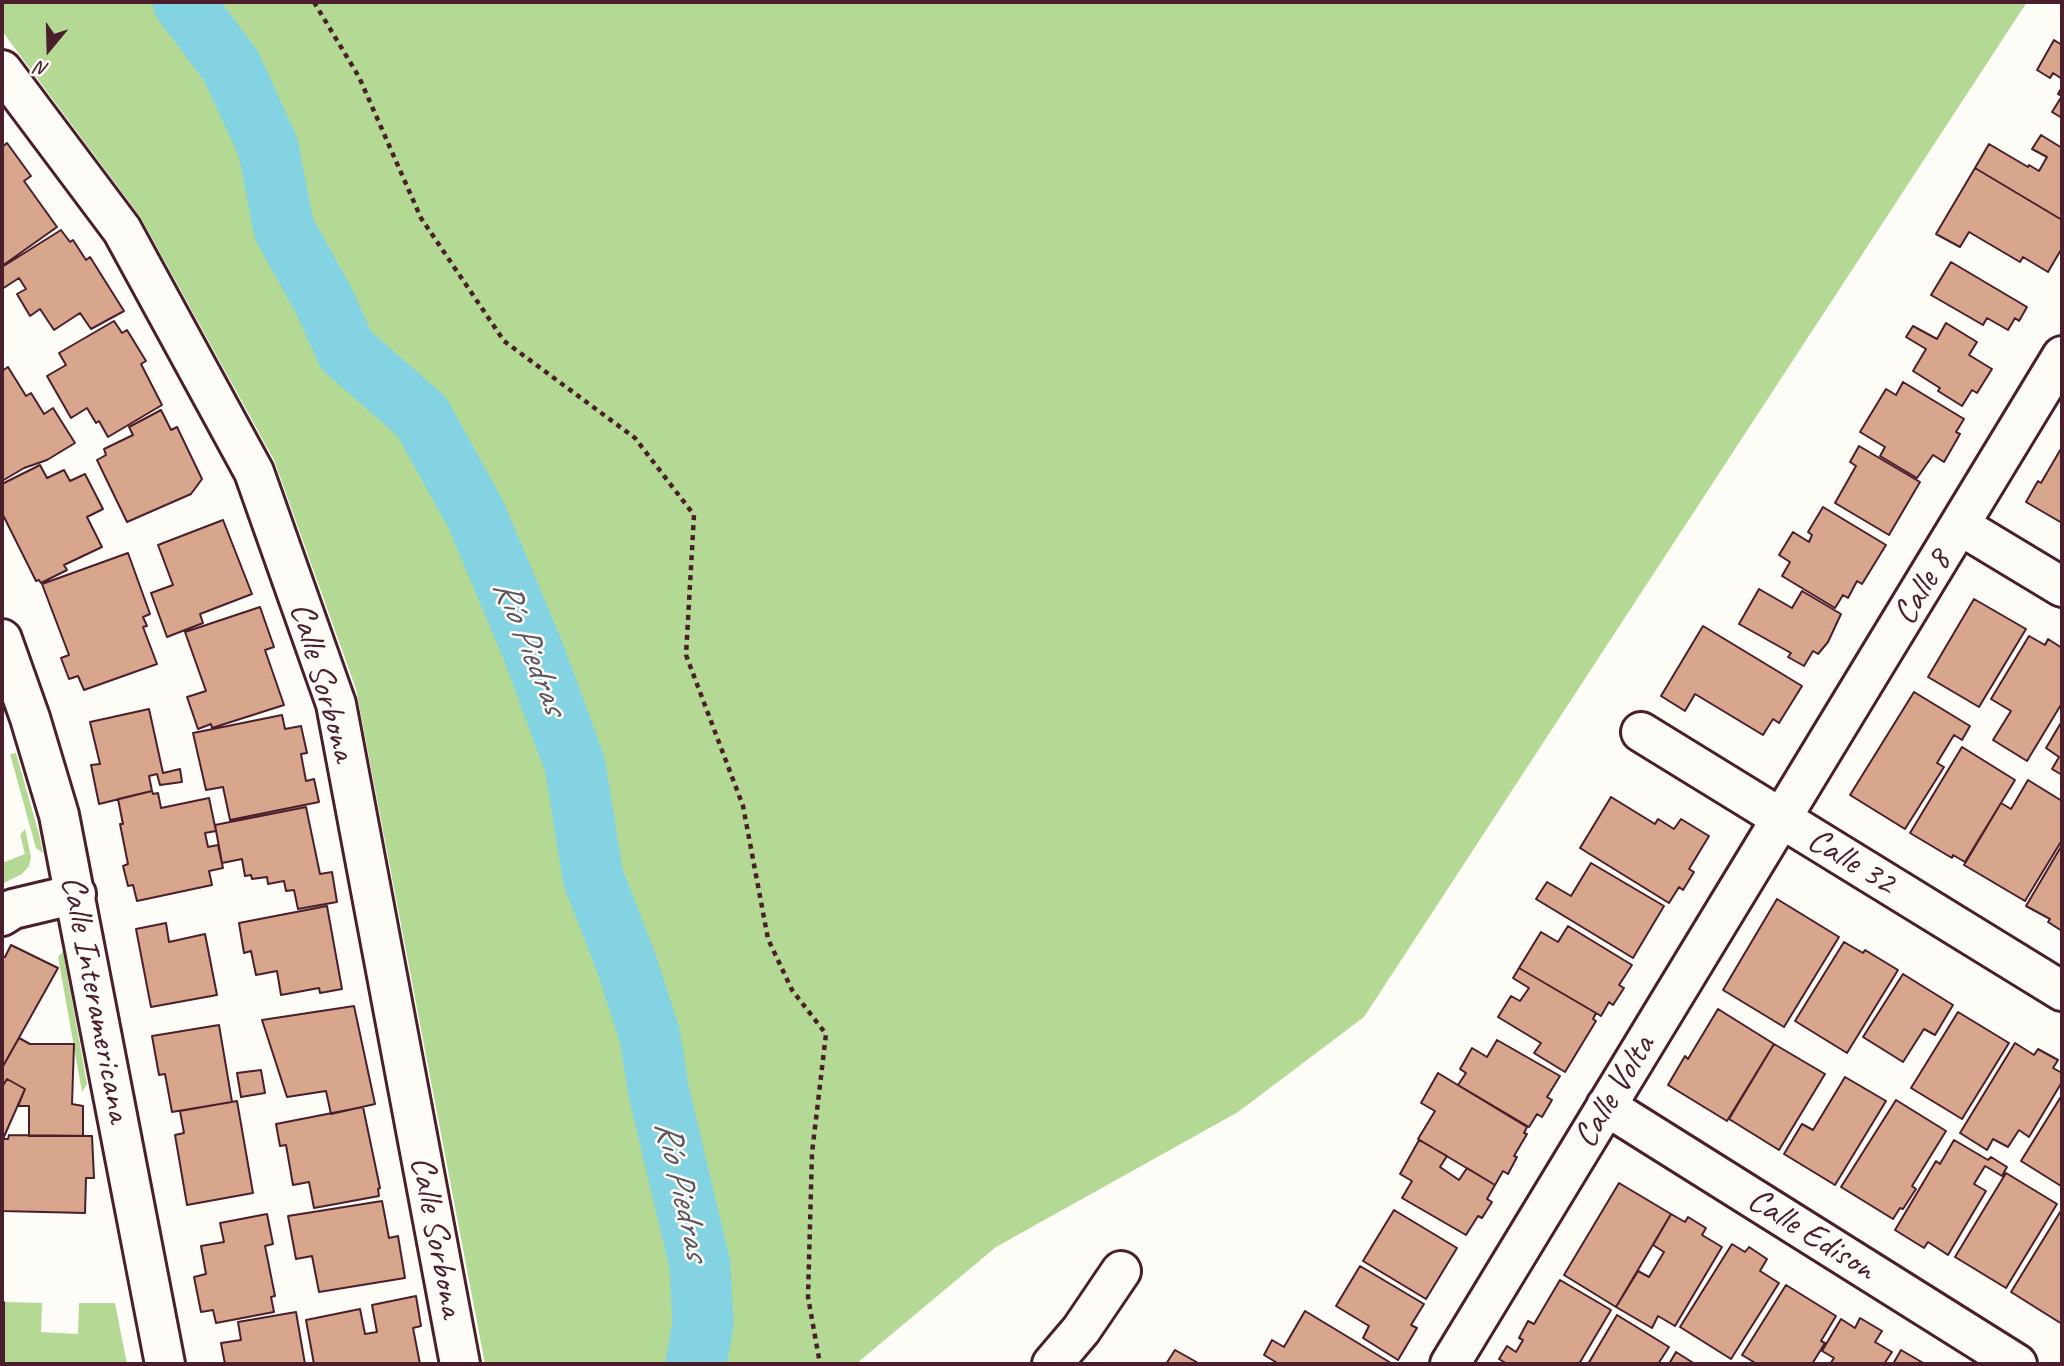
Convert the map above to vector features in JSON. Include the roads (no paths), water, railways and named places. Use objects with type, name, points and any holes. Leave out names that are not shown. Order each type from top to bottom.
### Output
[{"type":"street","name":"Calle Sorbona","points":[[2,70],[122,230],[254,472],[336,705],[460,1364]]},
{"type":"street","name":"Calle 8","points":[[1781,820],[2062,356]]},
{"type":"street","points":[[1961,526],[2062,587]]},
{"type":"street","name":"Calle Interamericana","points":[[2,639],[38,742],[59,815],[164,1364]]},
{"type":"street","name":"Calle 32","points":[[1641,732],[2062,990]]},
{"type":"street","name":"Calle Volta","points":[[1450,1364],[1781,820]]},
{"type":"street","points":[[2,916],[13,909],[76,894]]},
{"type":"street","name":"Calle Edison","points":[[1606,1106],[2017,1364]]},
{"type":"street","points":[[1052,1364],[1081,1330],[1121,1271]]},
{"type":"waterway","name":"Río Piedras","points":[[183,2],[231,66],[268,147],[284,229],[324,301],[346,350],[422,417],[476,515],[532,648],[575,765],[593,877],[626,962],[650,1036],[659,1093],[700,1265],[703,1324],[696,1364]]}]
